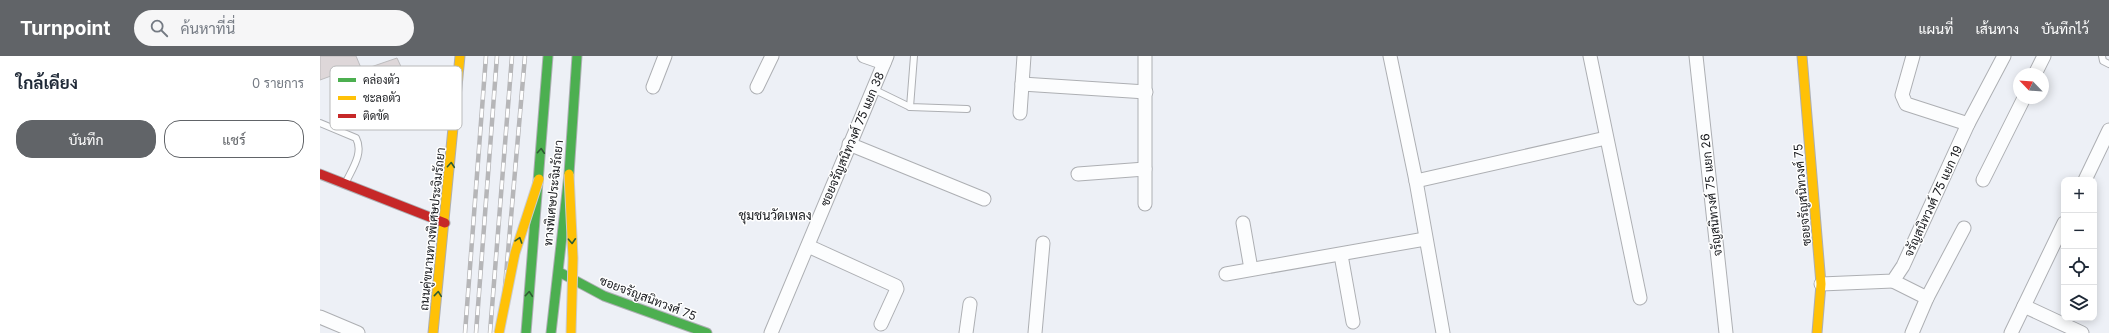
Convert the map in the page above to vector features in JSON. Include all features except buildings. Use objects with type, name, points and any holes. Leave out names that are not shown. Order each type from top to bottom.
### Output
[{"type":"main road","name":"ถนนคู่ขนานทางพิเศษประจิมรัถยา","points":[[459,66],[460,56]]},
{"type":"main road","name":"ทางพิเศษประจิมรัถยา","points":[[526,333],[548,56]]},
{"type":"main road","name":"ทางพิเศษประจิมรัถยา","points":[[552,333],[557,269],[569,174],[577,56]]},
{"type":"main road","points":[[556,333],[560,273],[582,56]]},
{"type":"main road","name":"ซอยจรัญสนิทวงศ์ 75","points":[[1802,56],[1821,284],[1817,333]]},
{"type":"main road","name":"ถนนคู่ขนานทางพิเศษประจิมรัถยา","points":[[433,333],[446,223],[454,130]]},
{"type":"main road","points":[[320,174],[446,223]]},
{"type":"main road","points":[[569,174],[573,258],[571,333]]},
{"type":"main road","points":[[499,333],[515,253],[539,179]]},
{"type":"main road","name":"ซอยจรัญสนิทวงศ์ 75","points":[[560,273],[604,296],[707,333]]},
{"type":"street","points":[[653,87],[664,56]]},
{"type":"street","points":[[757,87],[772,56]]},
{"type":"street","points":[[864,56],[886,60]]},
{"type":"street","points":[[1020,113],[1024,56]]},
{"type":"street","points":[[1145,56],[1145,204]]},
{"type":"street","points":[[1390,56],[1416,181],[1425,239],[1443,333]]},
{"type":"street","points":[[1590,56],[1640,298]]},
{"type":"street","name":"จรัญสนิทวงศ์ 75 แยก 26","points":[[1696,56],[1726,333]]},
{"type":"street","points":[[1913,56],[1902,99],[1911,106],[1968,124]]},
{"type":"street","name":"จรัญสนิทวงศ์ 75 แยก 19","points":[[1893,281],[1903,266],[1968,124],[2004,56]]},
{"type":"street","points":[[2038,68],[2044,56]]},
{"type":"street","name":"ซอยจรัญสนิทวงศ์ 75 แยก 38","points":[[771,333],[849,144],[886,60]]},
{"type":"street","points":[[1022,84],[1146,92]]},
{"type":"street","points":[[1983,180],[2021,104]]},
{"type":"street","points":[[2086,177],[2109,130]]},
{"type":"street","points":[[1416,181],[1606,138]]},
{"type":"street","points":[[849,144],[984,199]]},
{"type":"street","points":[[1078,174],[1145,169]]},
{"type":"street","points":[[1243,223],[1251,270]]},
{"type":"street","points":[[1912,333],[1927,298],[1964,228]]},
{"type":"street","points":[[2012,333],[2061,229]]},
{"type":"street","points":[[1226,274],[1342,255],[1425,239]]},
{"type":"street","points":[[1035,333],[1043,243]]},
{"type":"street","points":[[808,246],[896,286],[897,289],[881,324]]},
{"type":"street","points":[[1342,255],[1353,322]]},
{"type":"street","points":[[1821,284],[1893,281],[1927,298]]},
{"type":"street","points":[[966,333],[970,304]]},
{"type":"street","points":[[2024,306],[2082,333]]},
{"type":"street","points":[[320,317],[358,333]]},
{"type":"lane","points":[[910,107],[914,56]]},
{"type":"lane","points":[[2102,56],[2103,62],[2109,64]]},
{"type":"lane","points":[[873,89],[910,107],[967,110]]},
{"type":"lane","points":[[320,123],[330,127]]},
{"type":"lane","points":[[337,130],[356,138],[359,143],[358,156],[345,184]]},
{"type":"railway","points":[[465,333],[486,56]]},
{"type":"railway","points":[[476,333],[497,56]]},
{"type":"railway","points":[[490,333],[512,56]]},
{"type":"railway","points":[[501,333],[525,56]]},
{"type":"traffic: fast","points":[[526,333],[548,56]]},
{"type":"traffic: fast","points":[[551,333],[569,174],[577,56]]},
{"type":"traffic: fast","points":[[561,273],[604,296],[707,333]]},
{"type":"traffic: slow","points":[[459,66],[460,56]]},
{"type":"traffic: slow","points":[[1802,56],[1821,284],[1817,333]]},
{"type":"traffic: slow","points":[[433,333],[453,130]]},
{"type":"traffic: slow","points":[[569,174],[573,258],[571,333]]},
{"type":"traffic: slow","points":[[499,333],[515,253],[539,179]]},
{"type":"traffic: jam","points":[[320,174],[445,223]]},
{"type":"district","name":"ชุมชนวัดเพลง","points":[[775,215]]}]
